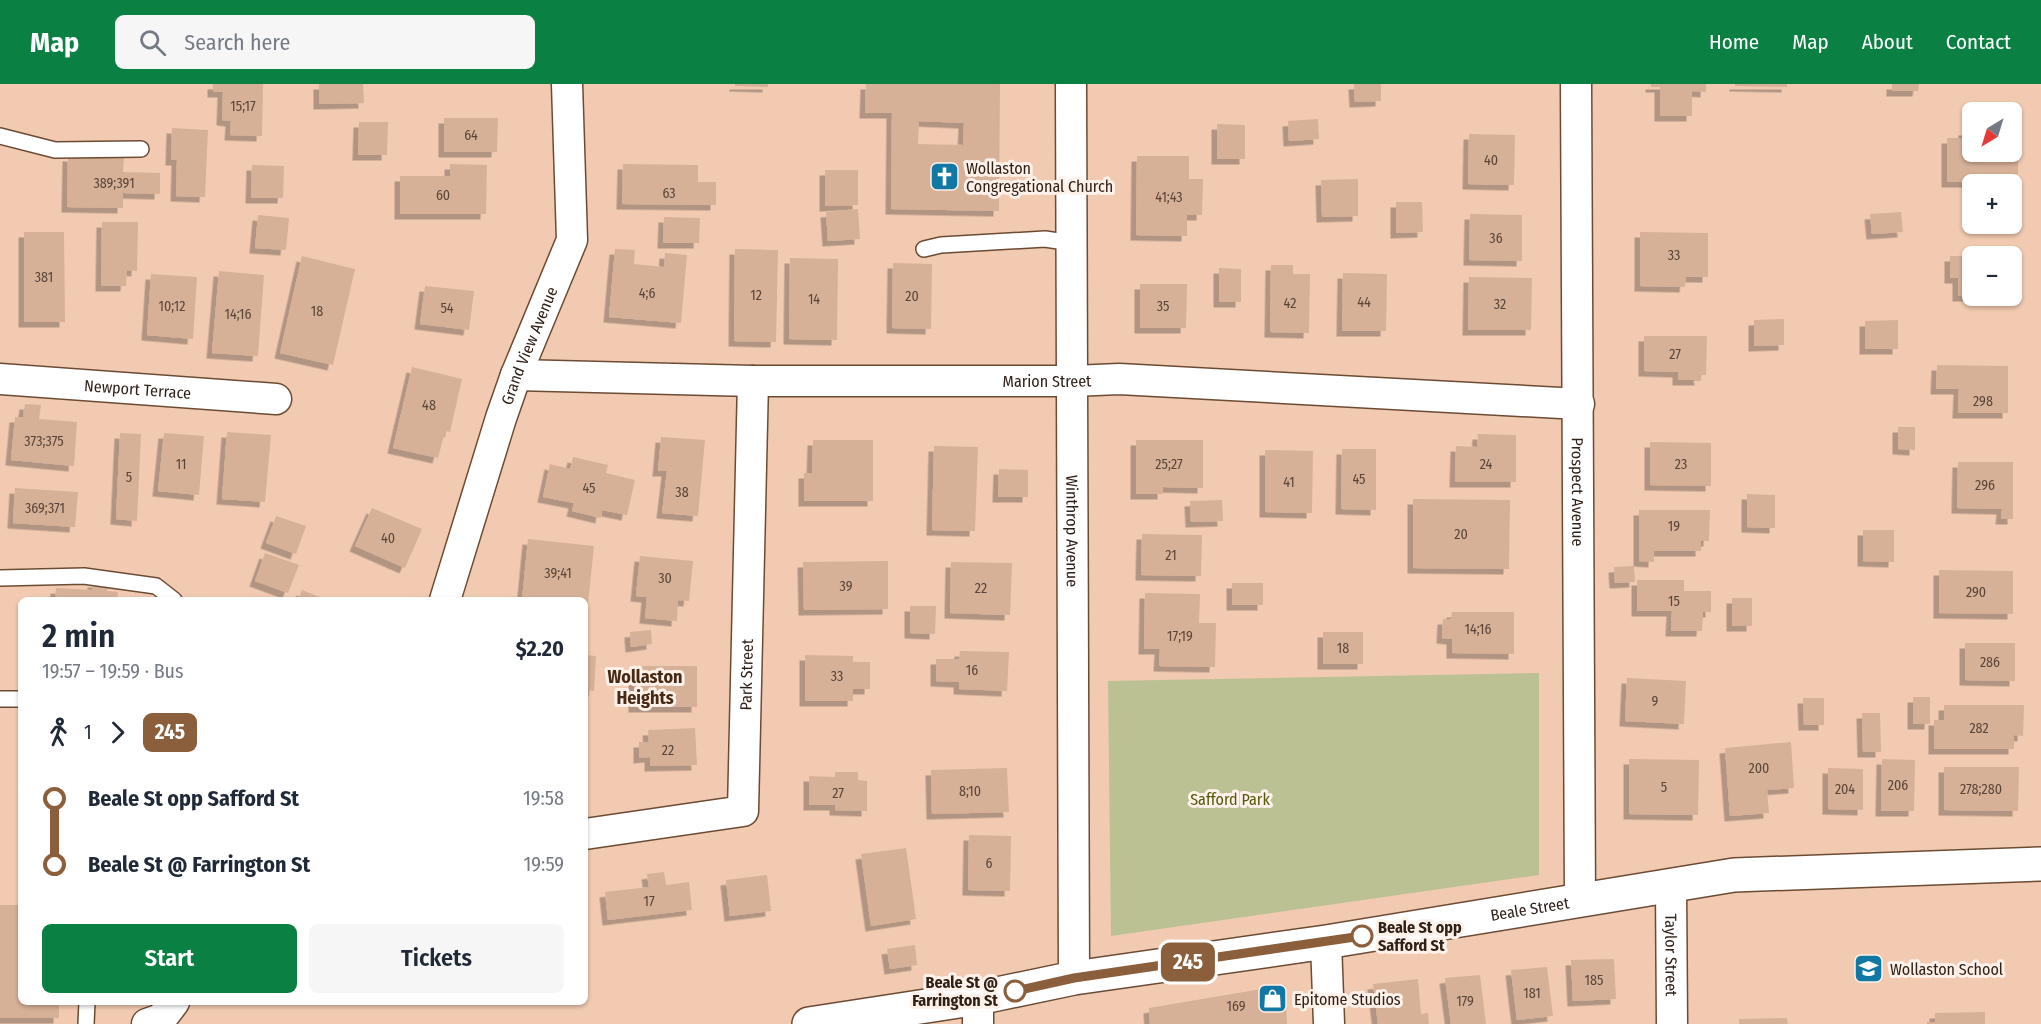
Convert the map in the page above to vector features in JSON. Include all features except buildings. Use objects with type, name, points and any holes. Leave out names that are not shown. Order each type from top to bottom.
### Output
[{"type":"main road","name":"Beale Street","points":[[809,1024],[978,1011],[1074,978],[1326,942],[1734,875],[2041,864]]},
{"type":"street","name":"Grand View Avenue","points":[[446,597],[516,375],[572,240],[567,84]]},
{"type":"street","name":"Winthrop Avenue","points":[[1071,84],[1074,978]]},
{"type":"street","name":"Prospect Avenue","points":[[1576,84],[1580,901]]},
{"type":"street","name":"Marion Street","points":[[516,375],[753,381],[1119,379],[1579,404]]},
{"type":"street","name":"Newport Terrace","points":[[0,379],[276,399]]},
{"type":"street","name":"Park Street","points":[[588,834],[743,811],[753,381]]},
{"type":"street","name":"Taylor Street","points":[[1671,886],[1672,1024]]},
{"type":"street","points":[[1326,942],[1329,1024]]},
{"type":"street","points":[[147,1024],[161,1019],[172,1005]]},
{"type":"lane","points":[[0,136],[55,150],[141,149]]},
{"type":"lane","points":[[924,249],[941,245],[1045,239],[1072,243]]},
{"type":"lane","points":[[0,578],[84,576],[156,586],[170,597]]},
{"type":"lane","points":[[0,699],[18,699]]},
{"type":"lane","points":[[86,1024],[87,1005]]},
{"type":"green space","name":"Safford Park","points":[[1539,673],[1539,875],[1111,936],[1108,681]]},
{"type":"bus line","name":"245","points":[[1015,991],[1074,978],[1362,936]]},
{"type":"place","name":"Wollaston Congregational Church","points":[[945,177]]},
{"type":"place","name":"Beale St opp Safford St","points":[[1362,936]]},
{"type":"place","name":"Wollaston School","points":[[1869,969]]},
{"type":"place","name":"Beale St @ Farrington St","points":[[1015,991]]},
{"type":"place","name":"Epitome Studios","points":[[1273,999]]},
{"type":"district","name":"Wollaston Heights","points":[[645,687]]}]
